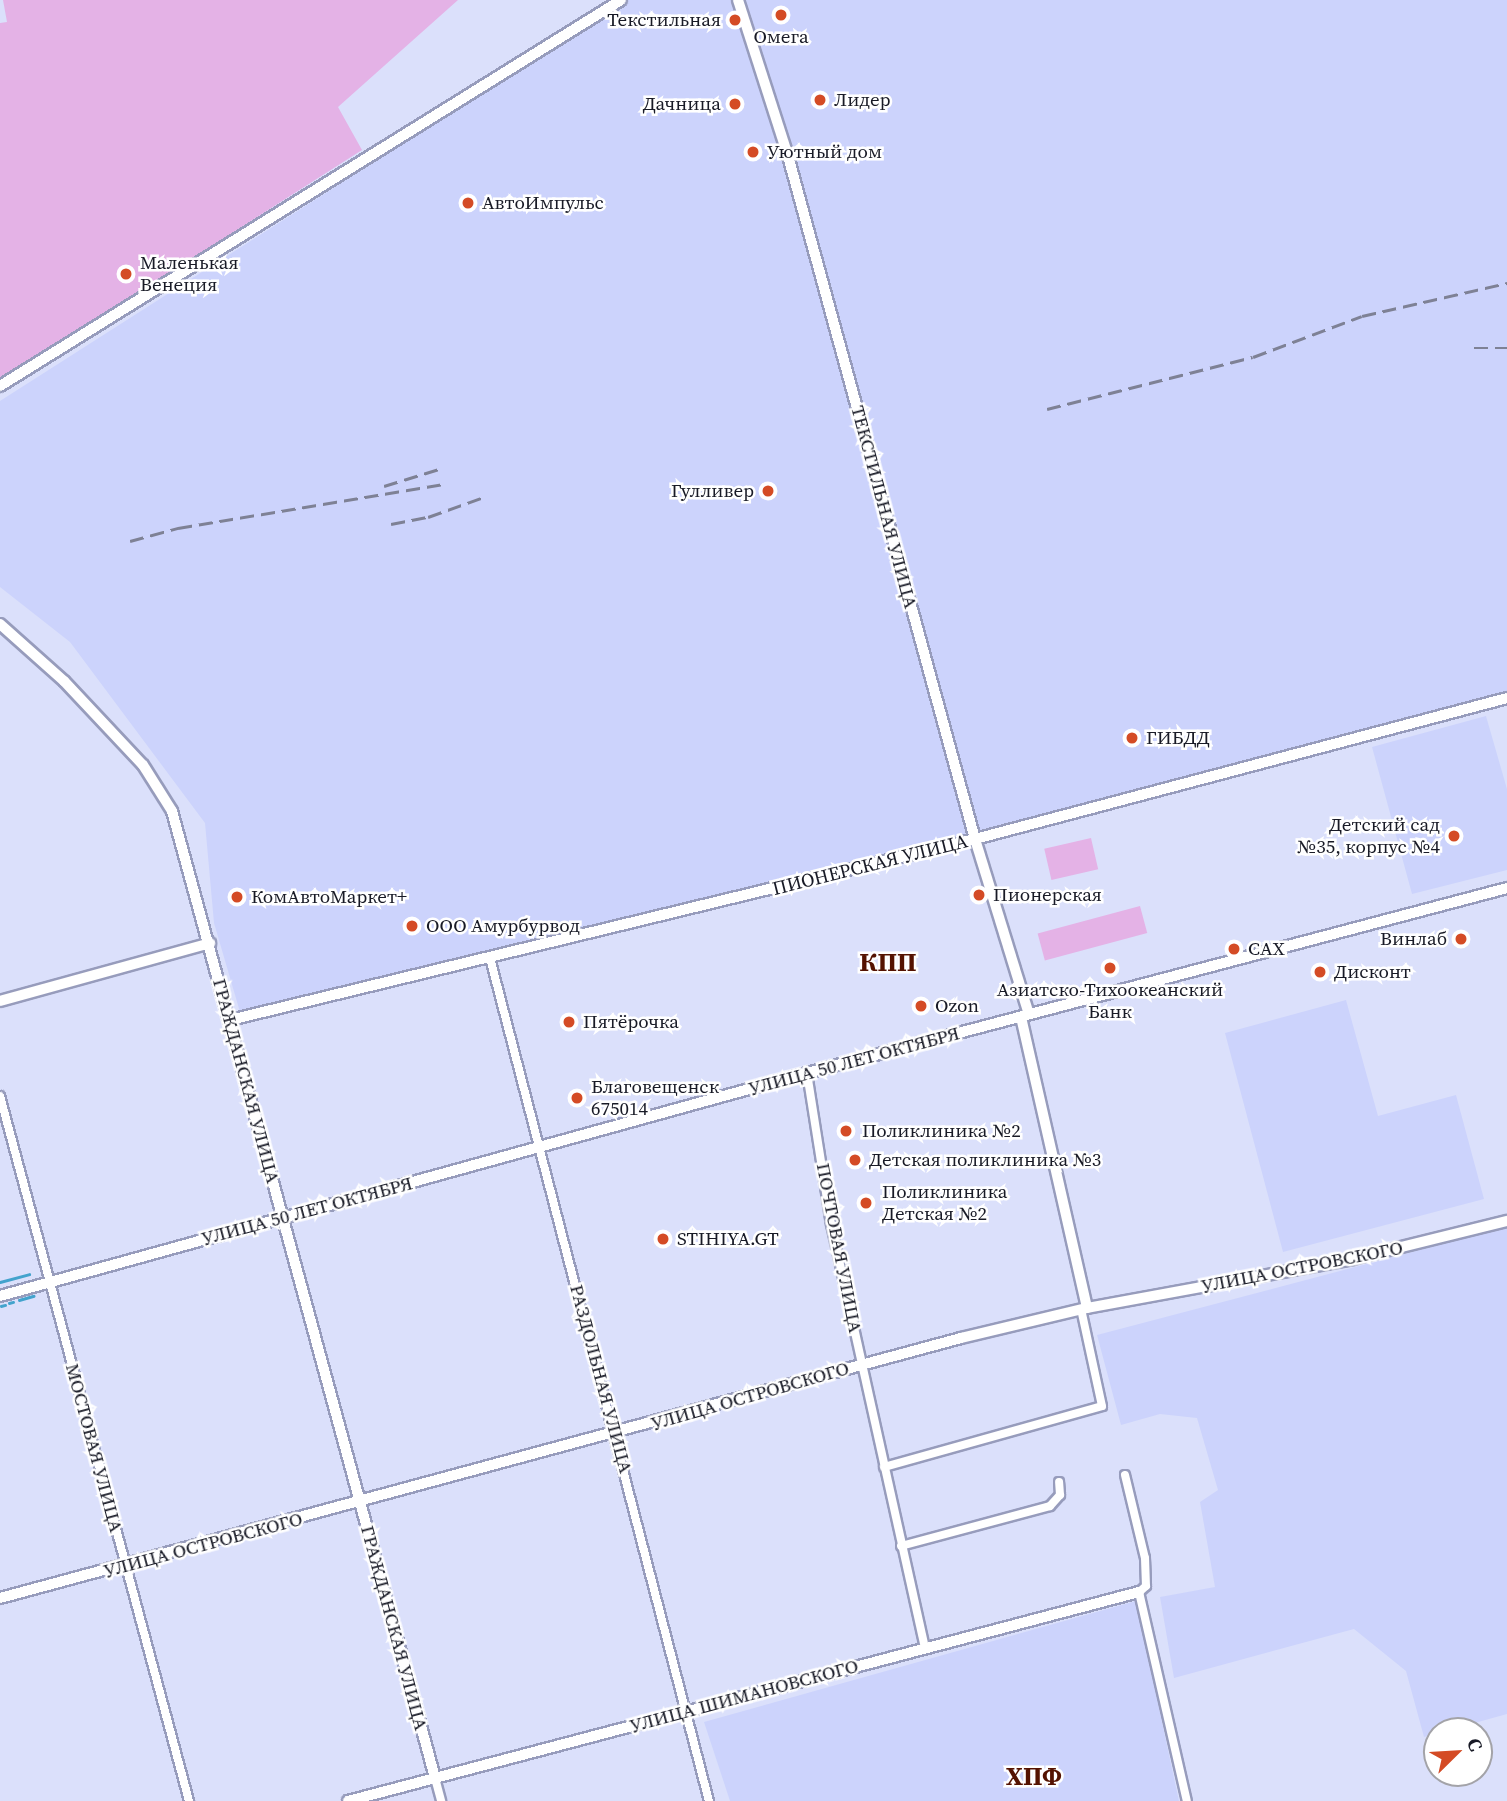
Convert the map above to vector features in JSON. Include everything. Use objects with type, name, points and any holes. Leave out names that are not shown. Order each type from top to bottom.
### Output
[{"type":"main road","name":"ТЕКСТИЛЬНАЯ УЛИЦА","points":[[737,0],[754,39],[826,289],[1025,1016]]},
{"type":"main road","name":"УЛИЦА 50 ЛЕТ ОКТЯБРЯ","points":[[0,1296],[807,1073],[1507,888]]},
{"type":"street","points":[[0,387],[621,0]]},
{"type":"street","name":"ГРАЖДАНСКАЯ УЛИЦА","points":[[0,624],[64,681],[158,785],[181,833],[441,1801]]},
{"type":"street","name":"ПИОНЕРСКАЯ УЛИЦА","points":[[230,1020],[975,839],[1507,698]]},
{"type":"street","points":[[0,1001],[210,943]]},
{"type":"street","name":"РАЗДОЛЬНАЯ УЛИЦА","points":[[491,958],[709,1801]]},
{"type":"street","name":"ТЕКСТИЛЬНАЯ УЛИЦА","points":[[884,1467],[1102,1406],[1025,1016]]},
{"type":"street","name":"ПОЧТОВАЯ УЛИЦА","points":[[807,1073],[831,1224],[925,1648]]},
{"type":"street","name":"МОСТОВАЯ УЛИЦА","points":[[0,1096],[189,1801]]},
{"type":"street","name":"УЛИЦА ОСТРОВСКОГО","points":[[0,1598],[126,1567],[862,1365],[1084,1309],[1353,1259],[1507,1221]]},
{"type":"street","points":[[1125,1475],[1145,1558],[1146,1586],[1139,1592],[1187,1801]]},
{"type":"street","points":[[901,1546],[1050,1506],[1060,1496],[1059,1482]]},
{"type":"street","name":"УЛИЦА ШИМАНОВСКОГО","points":[[348,1801],[1139,1592]]},
{"type":"shaded area","points":[[3,0],[458,0],[338,107],[362,150],[0,381],[0,23],[7,22]]},
{"type":"shaded area","points":[[628,0],[1507,0],[1507,700],[596,932],[240,1012],[214,923],[205,823],[70,642],[0,587],[0,401]]},
{"type":"shaded area","points":[[1486,716],[1507,789],[1507,870],[1412,894],[1372,747]]},
{"type":"shaded area","points":[[1091,838],[1098,869],[1051,880],[1044,849]]},
{"type":"shaded area","points":[[1140,906],[1147,933],[1045,960],[1038,933]]},
{"type":"shaded area","points":[[1346,1000],[1378,1116],[1456,1095],[1484,1199],[1283,1252],[1225,1033]]},
{"type":"shaded area","points":[[1507,1227],[1507,1714],[1493,1718],[1423,1717],[1423,1733],[1406,1671],[1354,1629],[1174,1678],[1160,1597],[1215,1587],[1200,1502],[1218,1490],[1197,1418],[1160,1414],[1121,1425],[1097,1335]]},
{"type":"shaded area","points":[[1136,1601],[1179,1801],[730,1801],[704,1722]]},
{"type":"waterway","points":[[0,1282],[29,1274]]},
{"type":"waterway","points":[[19,1300],[33,1296]]},
{"type":"waterway","points":[[9,1303],[13,1302]]},
{"type":"waterway","points":[[1,1306],[5,1305]]},
{"type":"railway","points":[[1047,409],[1253,357],[1362,316],[1507,283]]},
{"type":"railway","points":[[1474,348],[1507,348]]},
{"type":"railway","points":[[384,486],[442,468]]},
{"type":"railway","points":[[130,541],[178,528],[445,484]]},
{"type":"railway","points":[[391,524],[428,517],[484,497]]},
{"type":"place","name":"Омега","points":[[781,15]]},
{"type":"place","name":"Текстильная","points":[[735,20]]},
{"type":"place","name":"Лидер","points":[[820,100]]},
{"type":"place","name":"Дачница","points":[[735,104]]},
{"type":"place","name":"Уютный дом","points":[[753,152]]},
{"type":"place","name":"АвтоИмпульс","points":[[468,203]]},
{"type":"place","name":"Маленькая Венеция","points":[[126,274]]},
{"type":"place","name":"Гулливер","points":[[768,491]]},
{"type":"place","name":"ГИБДД","points":[[1132,738]]},
{"type":"place","name":"Детский сад №35, корпус №4","points":[[1454,836]]},
{"type":"place","name":"Пионерская","points":[[979,895]]},
{"type":"place","name":"КомАвтоМаркет+","points":[[237,897]]},
{"type":"place","name":"ООО Амурбурвод","points":[[412,926]]},
{"type":"place","name":"Винлаб","points":[[1461,939]]},
{"type":"place","name":"САХ","points":[[1234,949]]},
{"type":"place","name":"Азиатско-Тихоокеанский Банк","points":[[1110,968]]},
{"type":"place","name":"Дисконт","points":[[1320,972]]},
{"type":"place","name":"Ozon","points":[[921,1006]]},
{"type":"place","name":"Пятёрочка","points":[[569,1022]]},
{"type":"place","name":"Благовещенск 675014","points":[[577,1098]]},
{"type":"place","name":"Поликлиника №2","points":[[846,1131]]},
{"type":"place","name":"Детская поликлиника №3","points":[[855,1160]]},
{"type":"place","name":"Поликлиника Детская №2","points":[[866,1203]]},
{"type":"place","name":"STIHIYA.GT","points":[[663,1239]]},
{"type":"district","name":"КПП","points":[[888,963]]},
{"type":"district","name":"ХПФ","points":[[1034,1777]]}]
